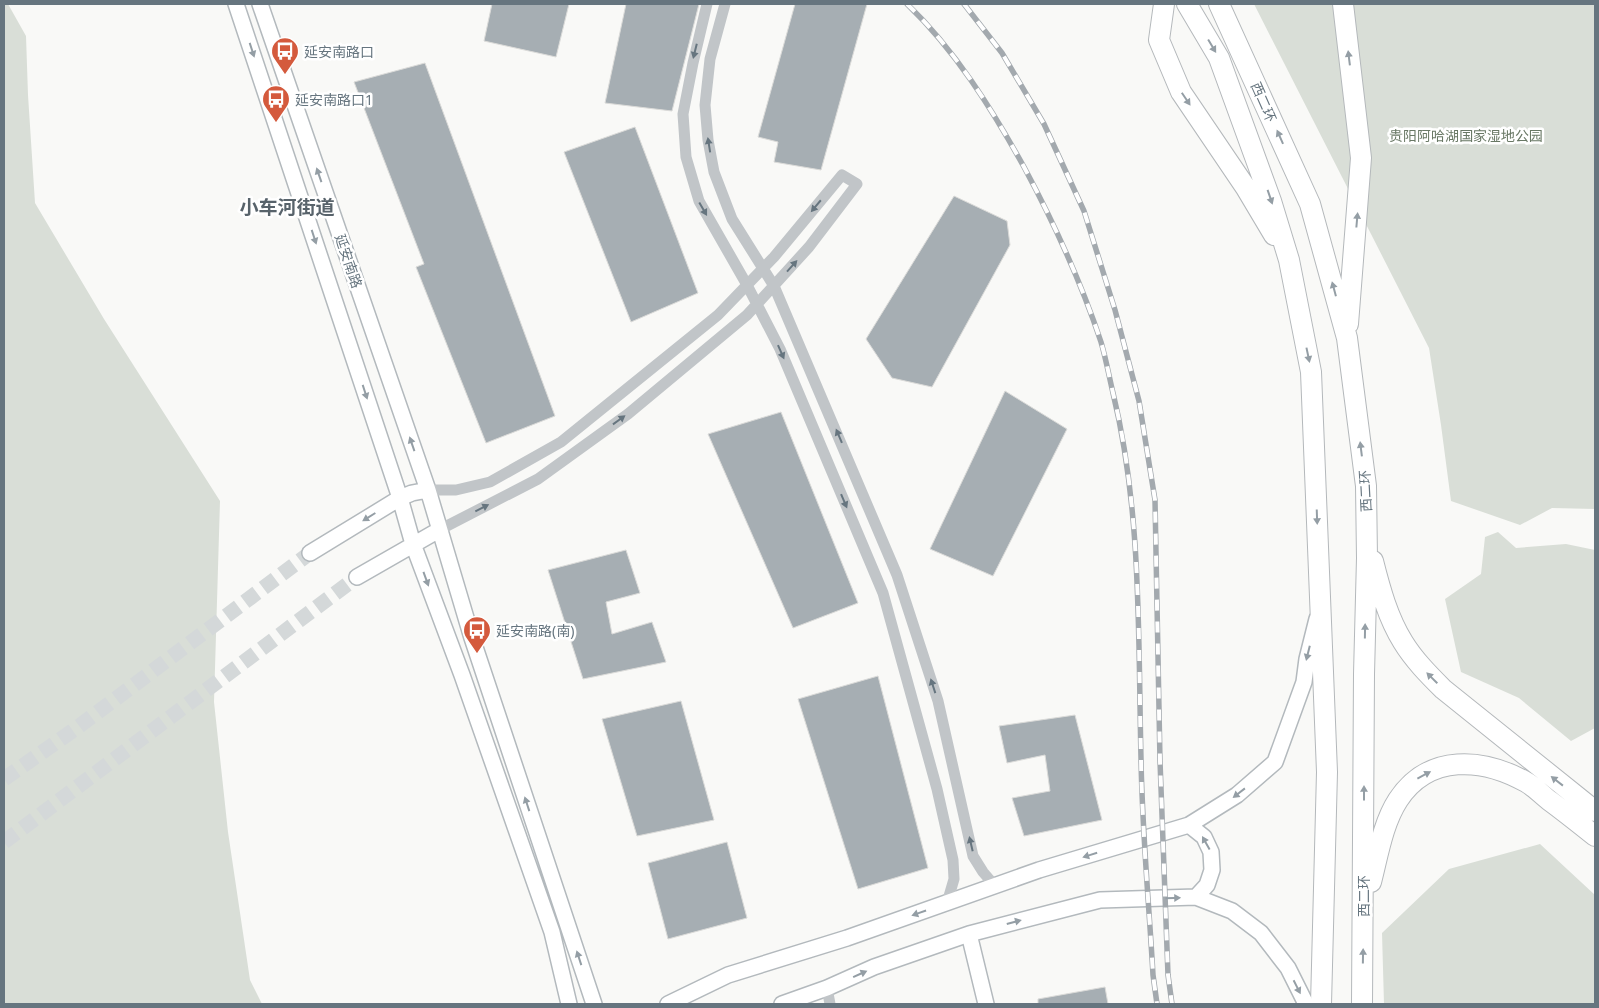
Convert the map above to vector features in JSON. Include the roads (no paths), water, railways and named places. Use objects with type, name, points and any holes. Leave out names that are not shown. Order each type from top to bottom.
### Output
[{"type":"highway","points":[[1164,4],[1159,40],[1181,92],[1246,188],[1288,260]]},
{"type":"highway","name":"西二环","points":[[1187,4],[1219,58],[1271,201],[1288,260],[1311,372],[1327,772],[1321,1004]]},
{"type":"highway","name":"西二环","points":[[1219,4],[1310,204],[1347,338],[1366,486],[1362,1004]]},
{"type":"highway","points":[[1343,4],[1362,158],[1347,338]]},
{"type":"highway","points":[[1366,533],[1380,587],[1390,616],[1403,642],[1424,670],[1443,689],[1595,811]]},
{"type":"highway","points":[[1363,911],[1384,832],[1397,800],[1413,781],[1427,772],[1445,766],[1472,763],[1502,770],[1528,783],[1595,836]]},
{"type":"street","points":[[236,4],[400,498],[413,544],[462,675],[552,932],[569,1004]]},
{"type":"street","name":"延安南路","points":[[260,4],[428,490],[472,638],[594,1004]]},
{"type":"street","points":[[707,4],[692,63],[683,114],[686,158],[699,201],[747,285],[780,349],[883,593],[937,789],[953,860],[954,879],[947,903]]},
{"type":"street","points":[[725,4],[710,59],[705,105],[708,140],[714,172],[732,219],[764,267],[774,286],[897,575],[938,701],[973,856],[994,886]]},
{"type":"street","points":[[310,553],[400,498],[412,493],[428,490],[456,490],[490,482],[561,442],[718,315],[764,267],[842,175],[857,184],[809,247],[757,305],[628,414],[538,479],[413,544],[358,576]]},
{"type":"street","points":[[668,1004],[728,975],[847,938],[1039,870],[1189,825],[1237,795],[1275,762],[1304,682],[1307,659],[1320,606]]},
{"type":"street","points":[[1189,825],[1204,837],[1211,852],[1212,870],[1208,885],[1196,898]]},
{"type":"street","points":[[782,1004],[827,988],[874,967],[969,934],[1100,900],[1196,898],[1232,912],[1261,933],[1288,968],[1306,1004]]},
{"type":"street","points":[[969,934],[986,1004]]},
{"type":"street","points":[[827,988],[830,1004]]},
{"type":"tunnel","points":[[4,779],[78,727],[310,553]]},
{"type":"tunnel","points":[[4,842],[357,577]]},
{"type":"railway","points":[[907,4],[957,60],[986,102],[1012,145],[1066,253],[1085,297],[1101,342],[1122,438],[1134,529],[1137,574],[1143,813],[1153,975],[1157,1004]]},
{"type":"railway","points":[[964,4],[1002,53],[1044,124],[1084,211],[1115,310],[1139,401],[1155,500],[1160,761],[1168,975],[1172,1004]]},
{"type":"place","name":"延安南路口","points":[[285,75]]},
{"type":"place","name":"延安南路口1","points":[[276,123]]},
{"type":"place","name":"延安南路(南)","points":[[477,654]]},
{"type":"district","name":"小车河街道","points":[[287,207]]},
{"type":"park label","name":"贵阳阿哈湖国家湿地公园","points":[[1466,135]]}]
